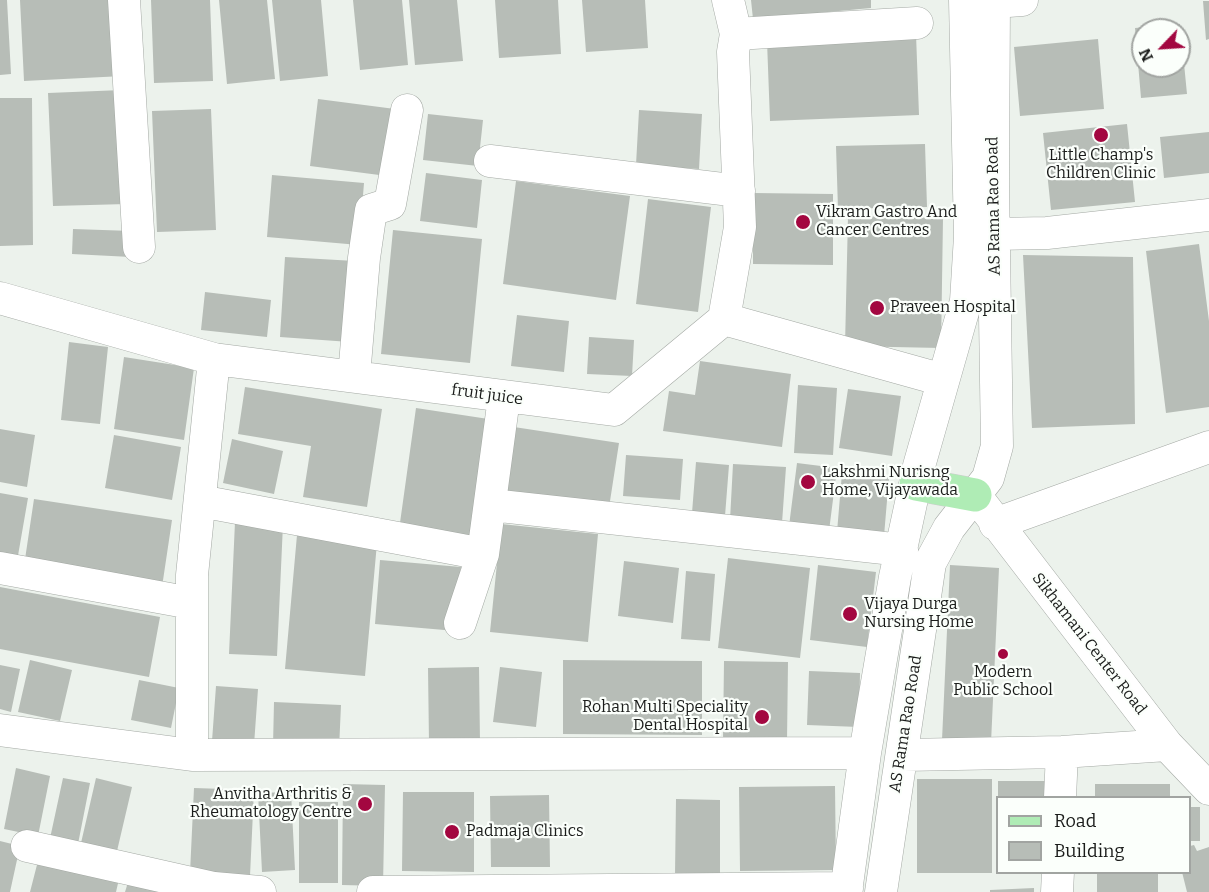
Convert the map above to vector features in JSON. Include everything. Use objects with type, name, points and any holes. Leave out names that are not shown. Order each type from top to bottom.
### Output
[{"type":"main road","points":[[916,484],[975,495]]},
{"type":"street","points":[[124,0],[140,247]]},
{"type":"street","points":[[728,0],[736,34],[733,52],[740,227],[724,319],[943,380]]},
{"type":"street","name":"AS Rama Rao Road","points":[[882,892],[896,791],[904,755],[930,563],[949,528],[988,478],[997,447],[994,1]]},
{"type":"street","name":"AS Rama Rao Road","points":[[847,890],[865,753],[902,550],[916,484],[966,301],[969,237],[994,1]]},
{"type":"street","points":[[736,34],[917,23]]},
{"type":"street","points":[[354,376],[364,258],[371,210],[390,204],[407,110]]},
{"type":"street","points":[[490,161],[739,191]]},
{"type":"street","points":[[994,234],[1047,233],[1209,215]]},
{"type":"street","name":"fruit juice","points":[[0,298],[214,359],[354,376],[504,398],[614,410],[724,319]]},
{"type":"street","points":[[192,755],[191,603],[214,359]]},
{"type":"street","points":[[460,623],[483,554],[504,398]]},
{"type":"street","points":[[995,524],[1209,447]]},
{"type":"street","name":"Sikhamani Center Road","points":[[975,495],[995,524],[1167,745],[1209,789]]},
{"type":"street","points":[[200,501],[483,554]]},
{"type":"street","points":[[491,505],[902,550]]},
{"type":"street","points":[[0,568],[191,603]]},
{"type":"street","points":[[0,730],[192,755],[865,753]]},
{"type":"street","points":[[904,755],[1062,752],[1167,745]]},
{"type":"street","points":[[1060,796],[1062,752]]},
{"type":"street","points":[[27,846],[214,888],[260,892]]},
{"type":"street","points":[[1057,892],[1058,874]]},
{"type":"street","points":[[373,892],[847,890]]},
{"type":"building","points":[[0,0],[7,0],[11,74],[0,75]]},
{"type":"building","points":[[20,0],[119,0],[123,76],[24,81]]},
{"type":"building","points":[[151,0],[210,0],[213,81],[154,83]]},
{"type":"building","points":[[219,0],[267,0],[275,79],[227,84]]},
{"type":"building","points":[[272,0],[321,0],[328,76],[280,81]]},
{"type":"building","points":[[353,0],[402,0],[408,65],[360,70]]},
{"type":"building","points":[[409,0],[457,0],[463,61],[415,65]]},
{"type":"building","points":[[495,0],[558,0],[561,54],[499,58]]},
{"type":"building","points":[[582,0],[645,0],[648,48],[586,52]]},
{"type":"building","points":[[751,0],[871,0],[871,8],[753,19]]},
{"type":"building","points":[[1203,1],[1209,1],[1209,39],[1206,40]]},
{"type":"building","points":[[916,34],[919,115],[770,121],[767,41]]},
{"type":"building","points":[[1098,39],[1104,109],[1020,116],[1014,47]]},
{"type":"building","points":[[1139,78],[1185,78],[1187,94],[1141,98]]},
{"type":"building","points":[[122,90],[127,204],[53,206],[48,93]]},
{"type":"building","points":[[0,98],[32,98],[33,245],[0,246]]},
{"type":"building","points":[[318,99],[395,109],[387,176],[310,166]]},
{"type":"building","points":[[211,109],[216,230],[157,232],[152,111]]},
{"type":"building","points":[[639,110],[702,114],[699,169],[636,165]]},
{"type":"building","points":[[428,114],[483,120],[478,166],[423,160]]},
{"type":"building","points":[[1127,124],[1135,202],[1051,210],[1043,133]]},
{"type":"building","points":[[1209,132],[1209,173],[1164,178],[1160,137]]},
{"type":"building","points":[[925,144],[927,207],[838,209],[836,146]]},
{"type":"building","points":[[426,173],[482,180],[477,228],[420,221]]},
{"type":"building","points":[[272,175],[364,183],[359,245],[267,237]]},
{"type":"building","points":[[516,181],[630,196],[616,300],[503,284]]},
{"type":"building","points":[[753,193],[833,194],[833,265],[753,264]]},
{"type":"building","points":[[648,199],[711,207],[698,312],[636,304]]},
{"type":"building","points":[[848,216],[943,218],[941,348],[845,346]]},
{"type":"building","points":[[73,229],[132,231],[131,257],[72,254]]},
{"type":"building","points":[[393,230],[482,239],[470,363],[381,354]]},
{"type":"building","points":[[1199,244],[1209,321],[1209,407],[1166,413],[1146,251]]},
{"type":"building","points":[[1023,255],[1133,257],[1135,424],[1032,428]]},
{"type":"building","points":[[285,257],[355,261],[350,342],[280,337]]},
{"type":"building","points":[[205,292],[271,300],[267,337],[201,330]]},
{"type":"building","points":[[517,315],[569,321],[564,372],[511,366]]},
{"type":"building","points":[[589,337],[634,340],[632,376],[587,374]]},
{"type":"building","points":[[69,342],[108,347],[100,424],[61,420]]},
{"type":"building","points":[[124,357],[194,368],[184,440],[114,429]]},
{"type":"building","points":[[700,361],[791,374],[782,447],[663,431],[669,391],[695,395]]},
{"type":"building","points":[[798,385],[837,388],[833,455],[794,453]]},
{"type":"building","points":[[245,387],[382,409],[367,507],[303,497],[311,446],[238,434]]},
{"type":"building","points":[[848,389],[901,396],[892,456],[839,448]]},
{"type":"building","points":[[416,408],[495,420],[477,542],[399,530]]},
{"type":"building","points":[[514,427],[619,443],[608,514],[504,498]]},
{"type":"building","points":[[0,429],[35,435],[27,487],[0,482]]},
{"type":"building","points":[[114,435],[181,447],[172,500],[105,488]]},
{"type":"building","points":[[232,439],[283,451],[274,494],[223,483]]},
{"type":"building","points":[[626,455],[683,459],[680,500],[623,496]]},
{"type":"building","points":[[696,462],[729,465],[725,516],[692,513]]},
{"type":"building","points":[[797,463],[837,468],[829,531],[789,526]]},
{"type":"building","points":[[733,464],[786,467],[782,523],[730,520]]},
{"type":"building","points":[[842,473],[889,477],[884,536],[837,532]]},
{"type":"building","points":[[0,493],[28,498],[16,567],[0,564]]},
{"type":"building","points":[[34,499],[172,520],[162,587],[24,566]]},
{"type":"building","points":[[235,522],[283,524],[277,656],[229,654]]},
{"type":"building","points":[[501,524],[598,534],[588,642],[490,632]]},
{"type":"building","points":[[297,535],[377,543],[365,676],[285,669]]},
{"type":"building","points":[[728,558],[810,568],[800,658],[718,648]]},
{"type":"building","points":[[380,560],[461,567],[456,631],[375,624]]},
{"type":"building","points":[[624,561],[679,568],[673,623],[618,616]]},
{"type":"building","points":[[818,565],[876,572],[867,647],[810,640]]},
{"type":"building","points":[[950,565],[999,568],[991,743],[942,740]]},
{"type":"building","points":[[686,571],[715,574],[710,641],[681,639]]},
{"type":"building","points":[[0,587],[160,617],[149,677],[0,649]]},
{"type":"building","points":[[30,660],[72,670],[60,721],[18,712]]},
{"type":"building","points":[[563,660],[702,661],[702,735],[563,734]]},
{"type":"building","points":[[724,661],[788,662],[787,741],[723,740]]},
{"type":"building","points":[[0,665],[20,669],[11,712],[0,709]]},
{"type":"building","points":[[479,667],[480,743],[429,743],[428,668]]},
{"type":"building","points":[[500,667],[542,672],[536,727],[493,722]]},
{"type":"building","points":[[809,671],[860,673],[859,727],[807,725]]},
{"type":"building","points":[[139,680],[179,688],[171,728],[131,720]]},
{"type":"building","points":[[216,686],[258,689],[254,745],[212,741]]},
{"type":"building","points":[[274,702],[341,705],[339,749],[273,746]]},
{"type":"building","points":[[16,768],[50,776],[38,836],[4,829]]},
{"type":"building","points":[[63,778],[90,783],[77,849],[49,843]]},
{"type":"building","points":[[96,778],[132,787],[117,851],[81,843]]},
{"type":"building","points":[[917,779],[992,779],[992,873],[917,873]]},
{"type":"building","points":[[998,781],[1049,781],[1049,796],[998,796]]},
{"type":"building","points":[[343,784],[385,785],[383,886],[342,885]]},
{"type":"building","points":[[1095,784],[1170,784],[1170,796],[1095,796]]},
{"type":"building","points":[[835,786],[836,870],[740,871],[739,787]]},
{"type":"building","points":[[194,788],[254,790],[250,876],[190,873]]},
{"type":"building","points":[[291,792],[295,870],[262,872],[258,793]]},
{"type":"building","points":[[403,792],[474,792],[474,872],[402,871]]},
{"type":"building","points":[[549,795],[550,867],[491,867],[490,796]]},
{"type":"building","points":[[676,799],[720,800],[720,876],[675,875]]},
{"type":"building","points":[[299,802],[338,802],[338,883],[299,883]]},
{"type":"building","points":[[1191,807],[1200,807],[1200,841],[1191,841]]},
{"type":"building","points":[[0,841],[20,846],[10,892],[0,892]]},
{"type":"building","points":[[1194,845],[1197,851],[1209,847],[1209,892],[1187,892],[1182,874],[1191,874],[1191,846]]},
{"type":"building","points":[[39,857],[119,879],[116,892],[30,892]]},
{"type":"building","points":[[1097,874],[1158,874],[1158,892],[1097,892]]},
{"type":"building","points":[[130,876],[179,892],[125,892]]},
{"type":"building","points":[[1034,888],[1034,892],[990,892],[990,890]]},
{"type":"place","name":"Little Champ's Children Clinic","points":[[1101,135]]},
{"type":"place","name":"Vikram Gastro And Cancer Centres","points":[[803,222]]},
{"type":"place","name":"Praveen Hospital","points":[[877,308]]},
{"type":"place","name":"Lakshmi Nurisng Home, Vijayawada","points":[[808,482]]},
{"type":"place","name":"Vijaya Durga Nursing Home","points":[[850,614]]},
{"type":"place","name":"Modern Public School","points":[[1003,654]]},
{"type":"place","name":"Rohan Multi Speciality Dental Hospital","points":[[762,717]]},
{"type":"place","name":"Anvitha Arthritis & Rheumatology Centre","points":[[365,804]]},
{"type":"place","name":"Padmaja Clinics","points":[[452,832]]}]
